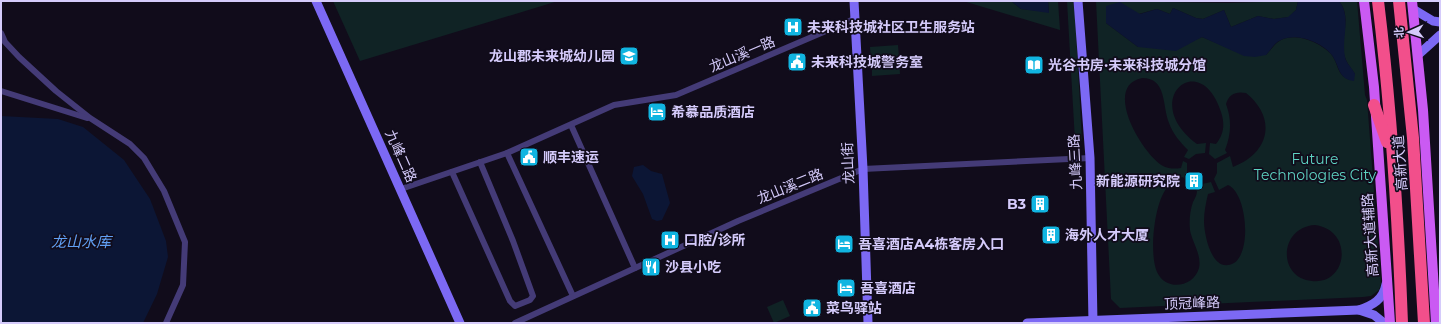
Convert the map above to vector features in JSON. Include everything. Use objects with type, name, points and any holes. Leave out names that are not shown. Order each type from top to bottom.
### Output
[{"type":"highway","name":"高新大道","points":[[1378,1],[1385,56],[1399,236],[1402,323]]},
{"type":"highway","name":"高新大道","points":[[1399,1],[1414,138],[1424,323]]},
{"type":"highway","points":[[1385,56],[1405,54]]},
{"type":"highway","points":[[1374,106],[1393,160]]},
{"type":"main road","name":"高新大道辅路","points":[[1364,1],[1372,66],[1390,323]]},
{"type":"main road","points":[[1413,5],[1423,110],[1436,323]]},
{"type":"main road","points":[[1414,138],[1423,110]]},
{"type":"street","name":"九峰二路","points":[[316,1],[460,323]]},
{"type":"street","name":"龙山街","points":[[854,1],[863,169],[868,323]]},
{"type":"street","name":"九峰三路","points":[[1078,1],[1092,156],[1093,322]]},
{"type":"street","points":[[1413,5],[1433,21],[1440,22]]},
{"type":"street","name":"龙山溪一路","points":[[400,190],[507,153],[614,105],[676,95],[854,19]]},
{"type":"street","points":[[1,33],[5,42],[19,57],[90,118],[130,144],[144,158],[170,203],[185,242],[183,285],[166,323]]},
{"type":"street","points":[[1418,55],[1440,35]]},
{"type":"street","points":[[1,91],[90,118]]},
{"type":"street","points":[[571,125],[635,268]]},
{"type":"street","points":[[507,153],[573,296]]},
{"type":"street","name":"龙山溪二路","points":[[515,323],[738,221],[863,169],[1092,156]]},
{"type":"street","points":[[452,172],[510,302],[515,306],[530,300],[533,296],[513,242],[480,162]]},
{"type":"street","points":[[1358,310],[1380,300],[1385,293],[1387,282]]},
{"type":"street","points":[[1358,310],[1374,315],[1384,323]]},
{"type":"street","name":"顶冠峰路","points":[[1027,323],[1093,322],[1358,310]]},
{"type":"green space","points":[[333,1],[558,1],[360,61]]},
{"type":"green space","points":[[963,1],[1011,1],[1021,9],[1049,12],[1048,1],[1058,1],[1060,30]]},
{"type":"green space","points":[[1067,1],[1073,1],[1075,14],[1082,141],[1075,141]]},
{"type":"green space","name":"Future Technologies City","points":[[1096,1],[1229,3],[1298,1],[1296,10],[1289,17],[1274,19],[1258,16],[1231,27],[1224,10],[1203,19],[1196,18],[1173,8],[1170,14],[1157,9],[1106,23],[1138,47],[1190,42],[1202,37],[1235,51],[1266,55],[1281,40],[1293,37],[1300,38],[1314,42],[1331,54],[1342,75],[1350,80],[1355,74],[1347,62],[1344,53],[1343,45],[1345,16],[1339,1],[1357,1],[1365,95],[1367,100],[1381,283],[1379,290],[1371,296],[1363,297],[1120,308],[1111,299]],"holes":[[[1142,78],[1150,79],[1156,82],[1160,87],[1169,123],[1177,138],[1188,150],[1184,157],[1189,159],[1196,154],[1205,153],[1206,143],[1197,144],[1180,128],[1173,112],[1173,98],[1179,87],[1189,82],[1200,83],[1212,93],[1221,112],[1223,121],[1222,133],[1216,144],[1210,143],[1209,154],[1215,159],[1227,153],[1225,150],[1229,139],[1230,122],[1226,104],[1233,94],[1239,92],[1246,93],[1256,103],[1262,113],[1265,124],[1265,134],[1262,144],[1255,153],[1245,161],[1233,167],[1230,156],[1217,163],[1217,173],[1214,179],[1219,190],[1228,185],[1234,190],[1243,210],[1245,236],[1240,257],[1234,263],[1226,265],[1215,259],[1208,244],[1204,227],[1208,194],[1215,192],[1211,182],[1202,184],[1193,181],[1189,185],[1197,192],[1191,209],[1190,230],[1200,263],[1199,268],[1192,279],[1180,285],[1173,285],[1167,282],[1161,278],[1157,272],[1153,254],[1154,230],[1158,206],[1168,187],[1171,183],[1178,179],[1183,177],[1186,181],[1190,178],[1187,172],[1187,163],[1183,161],[1181,168],[1174,169],[1163,166],[1154,159],[1137,135],[1130,120],[1126,106],[1125,93],[1131,84]],[[1315,225],[1328,229],[1336,236],[1341,246],[1342,256],[1339,266],[1333,275],[1324,280],[1312,281],[1301,278],[1293,271],[1288,262],[1287,253],[1289,243],[1294,234],[1303,228]]]},
{"type":"green space","points":[[898,45],[899,58],[871,60],[870,47]]},
{"type":"green space","points":[[899,60],[900,74],[872,76],[872,62]]},
{"type":"green space","points":[[783,300],[790,316],[774,323],[767,307]]},
{"type":"water","points":[[1011,1],[1048,1],[1049,13],[1021,9]]},
{"type":"water","points":[[1298,1],[1339,1],[1343,7],[1346,21],[1345,57],[1355,74],[1354,81],[1348,80],[1344,77],[1334,58],[1327,50],[1315,42],[1301,38],[1293,37],[1281,40],[1266,55],[1255,57],[1244,56],[1202,37],[1176,51],[1138,47],[1106,23],[1106,6],[1120,2],[1140,14],[1157,9],[1170,14],[1173,8],[1196,18],[1203,19],[1224,10],[1231,27],[1258,16],[1274,19],[1288,17],[1296,10]]},
{"type":"water","name":"龙山水库","points":[[1,116],[58,119],[83,127],[124,160],[150,199],[166,241],[168,257],[157,294],[143,323],[1,323]]},
{"type":"water","points":[[643,165],[651,171],[662,174],[670,203],[662,220],[657,221],[652,219],[643,194],[632,176],[634,167]]},
{"type":"place","name":"未来科技城社区卫生服务站","points":[[793,27]]},
{"type":"place","name":"龙山郡未来城幼儿园","points":[[629,56]]},
{"type":"place","name":"未来科技城警务室","points":[[797,62]]},
{"type":"place","name":"光谷书房·未来科技城分馆","points":[[1034,65]]},
{"type":"place","name":"希慕品质酒店","points":[[657,112]]},
{"type":"place","name":"顺丰速运","points":[[529,157]]},
{"type":"place","name":"新能源研究院","points":[[1194,181]]},
{"type":"place","name":"B3","points":[[1040,204]]},
{"type":"place","name":"海外人才大厦","points":[[1051,235]]},
{"type":"place","name":"口腔/诊所","points":[[670,240]]},
{"type":"place","name":"吾喜酒店A4栋客房入口","points":[[844,244]]},
{"type":"place","name":"沙县小吃","points":[[651,267]]},
{"type":"place","name":"吾喜酒店","points":[[846,288]]},
{"type":"place","name":"菜鸟驿站","points":[[812,308]]}]
